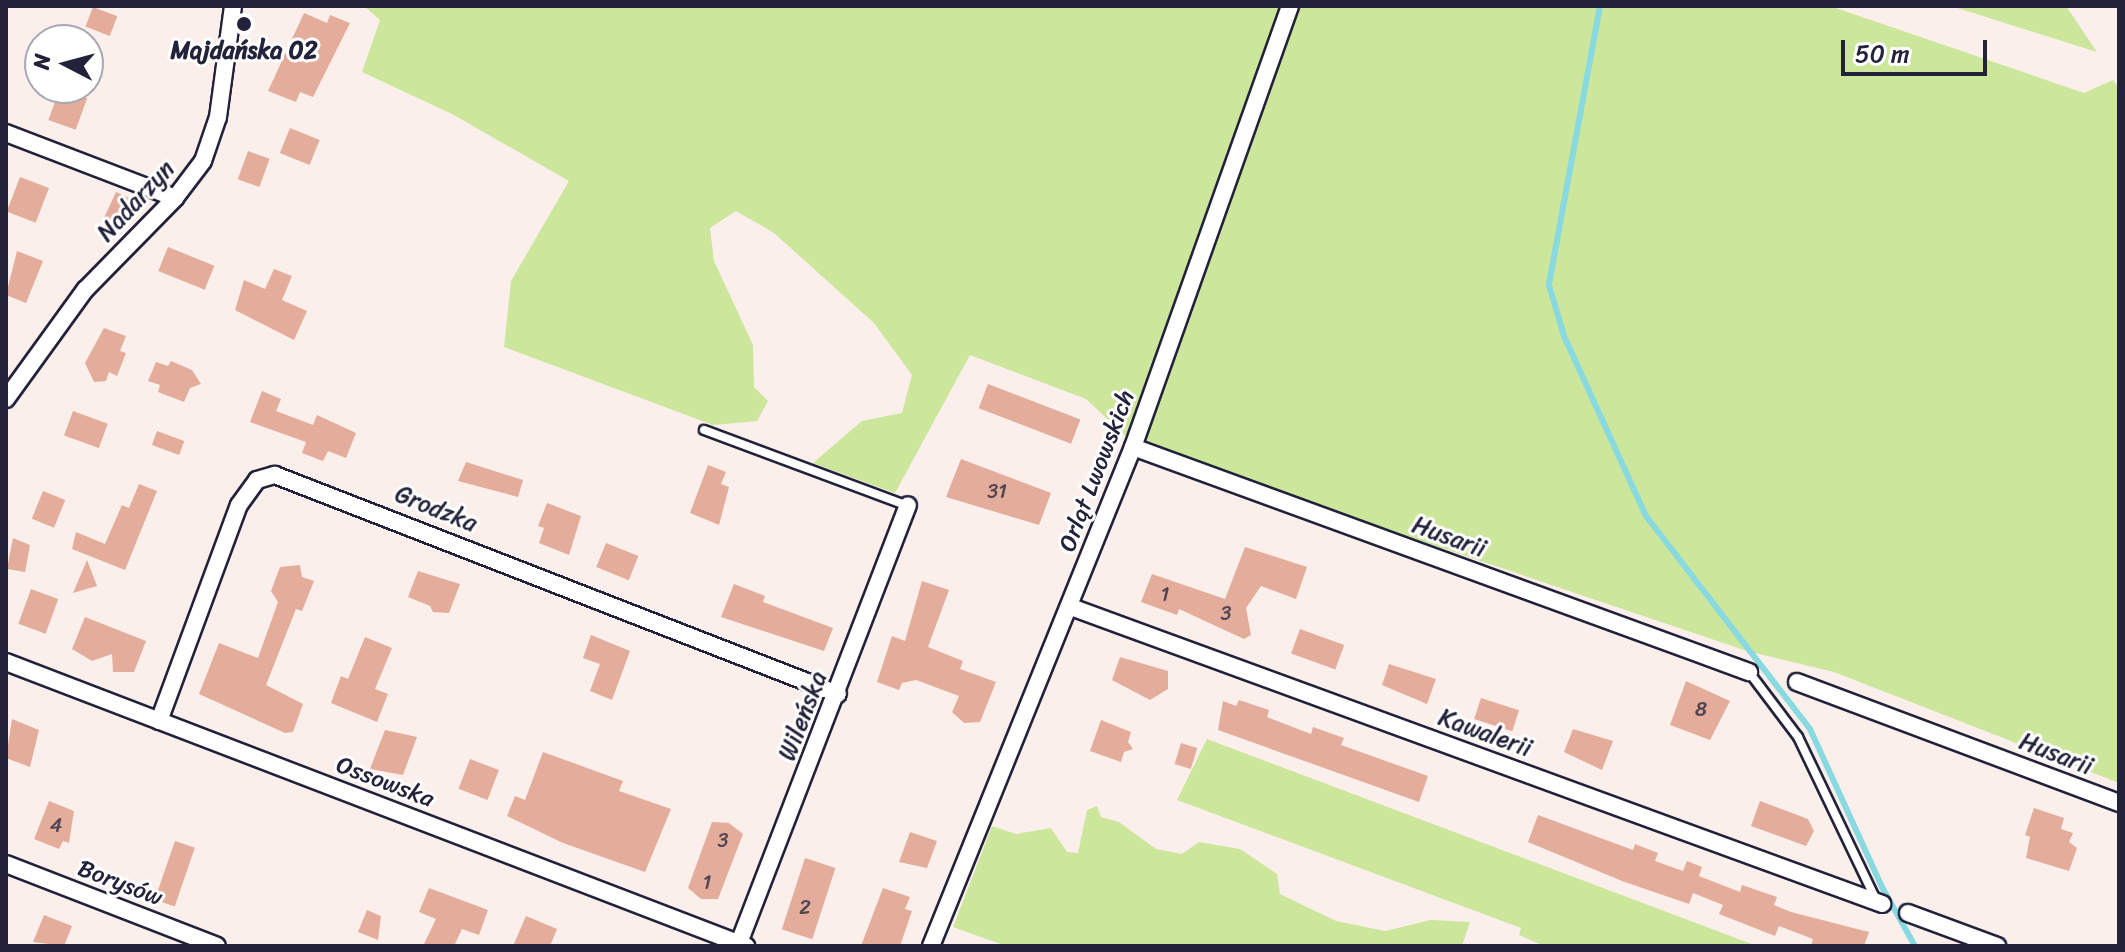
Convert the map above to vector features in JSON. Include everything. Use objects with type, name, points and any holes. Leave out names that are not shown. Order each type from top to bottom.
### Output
[{"type":"street","name":"Nadarzyn","points":[[6,399],[85,290],[175,198],[203,161],[213,138],[233,6]]},
{"type":"street","name":"Orląt Lwowskich","points":[[931,946],[1071,607],[1133,447],[1290,6]]},
{"type":"street","points":[[6,133],[175,198]]},
{"type":"street","name":"Husarii","points":[[1133,447],[1749,672]]},
{"type":"street","name":"Grodzka","points":[[159,721],[239,505],[257,480],[275,475],[838,694]]},
{"type":"street","name":"Wileńska","points":[[743,945],[908,506]]},
{"type":"street","name":"Kawalerii","points":[[1071,607],[1879,903]]},
{"type":"street","name":"Ossowska","points":[[6,662],[743,945]]},
{"type":"street","name":"Husarii","points":[[1797,682],[2119,803]]},
{"type":"street","name":"Borysów","points":[[6,864],[217,946]]},
{"type":"street","points":[[1908,913],[1997,946]]},
{"type":"lane","points":[[704,430],[908,506]]},
{"type":"lane","points":[[1749,672],[1798,737],[1879,903]]},
{"type":"green space","points":[[364,6],[1830,6],[2084,93],[2113,80],[2119,89],[2119,783],[1834,672],[1747,651],[1134,444],[1086,399],[970,355],[895,493],[813,463],[862,421],[902,413],[912,375],[874,323],[774,233],[736,211],[710,228],[714,261],[753,345],[754,387],[768,401],[757,421],[713,425],[504,347],[511,281],[569,181],[452,114],[362,72],[380,20]]},
{"type":"green space","points":[[1951,6],[2066,6],[2097,52]]},
{"type":"green space","points":[[1207,739],[1757,946],[1544,946],[1519,935],[1521,928],[1177,800]]},
{"type":"green space","points":[[1097,806],[1101,817],[1119,822],[1156,849],[1182,854],[1199,842],[1240,849],[1277,874],[1280,894],[1336,921],[1385,931],[1431,920],[1470,922],[1462,946],[1006,946],[953,927],[992,826],[1016,834],[1051,828],[1067,852],[1078,853],[1087,810]]},
{"type":"building","points":[[93,7],[117,16],[110,36],[104,34],[104,24],[86,24]]},
{"type":"building","points":[[304,13],[327,23],[330,15],[350,23],[313,97],[300,92],[296,102],[268,91]]},
{"type":"building","points":[[54,104],[85,104],[76,130],[48,120]]},
{"type":"building","points":[[290,128],[320,140],[310,165],[280,153]]},
{"type":"building","points":[[248,151],[270,159],[259,187],[238,179]]},
{"type":"building","points":[[20,177],[49,188],[36,223],[7,212]]},
{"type":"building","points":[[116,192],[135,201],[122,230],[102,221]]},
{"type":"building","points":[[168,247],[214,266],[205,290],[158,271]]},
{"type":"building","points":[[17,251],[43,261],[26,303],[6,295]]},
{"type":"building","points":[[274,269],[292,276],[282,300],[307,311],[294,340],[235,310],[244,280],[265,289]]},
{"type":"building","points":[[104,328],[126,336],[120,351],[126,353],[117,376],[109,372],[106,381],[94,382],[85,363]]},
{"type":"building","points":[[171,361],[192,370],[201,384],[190,388],[184,402],[158,392],[160,385],[148,381],[156,362],[168,366]]},
{"type":"building","points":[[988,384],[1080,419],[1071,444],[979,408]]},
{"type":"building","points":[[262,391],[281,399],[276,411],[313,425],[317,415],[356,433],[346,458],[328,451],[323,461],[302,453],[306,442],[250,422]]},
{"type":"building","points":[[73,411],[108,424],[99,448],[64,435]]},
{"type":"building","points":[[157,431],[184,441],[179,455],[152,445]]},
{"type":"building","points":[[961,459],[1051,493],[1039,525],[946,497]]},
{"type":"building","points":[[466,462],[523,480],[518,497],[458,481]]},
{"type":"building","points":[[708,465],[726,472],[721,484],[729,487],[719,525],[690,513]]},
{"type":"building","points":[[139,484],[157,491],[125,570],[72,549],[76,532],[105,544],[122,505],[129,508]]},
{"type":"building","points":[[43,491],[65,500],[54,528],[32,519]]},
{"type":"building","points":[[547,503],[581,516],[569,555],[539,543],[544,528],[538,526]]},
{"type":"building","points":[[13,538],[30,545],[25,572],[7,569]]},
{"type":"building","points":[[606,543],[638,556],[629,580],[596,567]]},
{"type":"building","points":[[1245,547],[1307,567],[1296,599],[1261,586],[1246,608],[1251,635],[1244,639],[1179,609],[1177,615],[1141,602],[1152,574],[1225,599]]},
{"type":"building","points":[[87,560],[97,586],[73,593]]},
{"type":"building","points":[[300,565],[302,577],[314,581],[302,611],[296,609],[266,685],[303,704],[293,732],[285,733],[199,694],[219,643],[258,658],[278,602],[271,591],[280,567]]},
{"type":"building","points":[[418,571],[460,584],[449,613],[433,612],[430,606],[408,597]]},
{"type":"building","points":[[922,581],[949,590],[928,647],[963,661],[960,669],[996,682],[980,722],[964,723],[952,712],[959,696],[916,680],[902,683],[899,690],[877,682],[892,636],[905,641]]},
{"type":"building","points":[[734,584],[765,596],[763,602],[833,628],[824,651],[721,617]]},
{"type":"building","points":[[31,589],[58,599],[46,634],[18,624]]},
{"type":"building","points":[[85,617],[146,641],[134,672],[113,672],[112,654],[92,661],[72,649]]},
{"type":"building","points":[[1300,629],[1344,645],[1335,670],[1291,653]]},
{"type":"building","points":[[591,635],[630,651],[612,700],[590,691],[600,664],[583,658]]},
{"type":"building","points":[[365,637],[392,648],[375,689],[388,694],[377,722],[331,703],[341,676],[348,679]]},
{"type":"building","points":[[1120,657],[1168,671],[1168,689],[1150,700],[1112,680]]},
{"type":"building","points":[[1389,664],[1436,679],[1427,704],[1382,685]]},
{"type":"building","points":[[1686,681],[1730,701],[1710,740],[1670,725]]},
{"type":"building","points":[[1481,698],[1519,710],[1512,731],[1474,719]]},
{"type":"building","points":[[1239,700],[1269,710],[1267,717],[1311,734],[1313,727],[1344,738],[1341,745],[1428,776],[1419,802],[1218,730],[1223,701],[1236,706]]},
{"type":"building","points":[[12,719],[39,730],[30,767],[6,758]]},
{"type":"building","points":[[1101,720],[1131,732],[1128,742],[1133,749],[1124,752],[1121,762],[1090,751]]},
{"type":"building","points":[[1573,729],[1613,741],[1602,770],[1564,752]]},
{"type":"building","points":[[385,730],[417,737],[403,775],[370,769]]},
{"type":"building","points":[[1181,743],[1197,748],[1191,769],[1175,764]]},
{"type":"building","points":[[543,752],[623,781],[619,791],[671,809],[645,872],[563,843],[507,816],[515,796],[525,800]]},
{"type":"building","points":[[470,759],[499,770],[487,800],[459,789]]},
{"type":"building","points":[[49,801],[74,811],[69,843],[63,841],[59,849],[34,839]]},
{"type":"building","points":[[1760,801],[1808,819],[1814,831],[1806,846],[1751,826]]},
{"type":"building","points":[[2034,808],[2064,818],[2061,829],[2073,833],[2069,842],[2077,848],[2069,871],[2026,858],[2030,837],[2025,835]]},
{"type":"building","points":[[1538,815],[1633,850],[1635,844],[1658,853],[1655,861],[1683,871],[1687,861],[1702,867],[1699,876],[1740,892],[1742,885],[1777,897],[1774,905],[1791,912],[1869,932],[1864,946],[1811,946],[1813,939],[1779,926],[1775,936],[1719,914],[1723,905],[1693,893],[1689,904],[1622,881],[1528,842]]},
{"type":"building","points":[[712,822],[729,823],[743,834],[718,899],[701,899],[688,888]]},
{"type":"building","points":[[910,832],[937,841],[927,868],[899,862]]},
{"type":"building","points":[[175,841],[195,848],[175,906],[155,900]]},
{"type":"building","points":[[805,858],[835,868],[812,939],[782,929]]},
{"type":"building","points":[[429,888],[488,910],[479,935],[462,929],[454,946],[423,946],[436,919],[419,912]]},
{"type":"building","points":[[883,888],[910,897],[905,909],[912,911],[900,946],[861,946]]},
{"type":"building","points":[[367,910],[381,916],[378,940],[358,932]]},
{"type":"building","points":[[44,915],[72,926],[64,946],[33,942]]},
{"type":"building","points":[[526,916],[557,929],[550,946],[513,946]]},
{"type":"waterway","points":[[1600,6],[1549,285],[1564,336],[1646,516],[1810,729],[1882,887],[1915,946]]},
{"type":"place","name":"Majdańska 02","points":[[244,24]]}]
